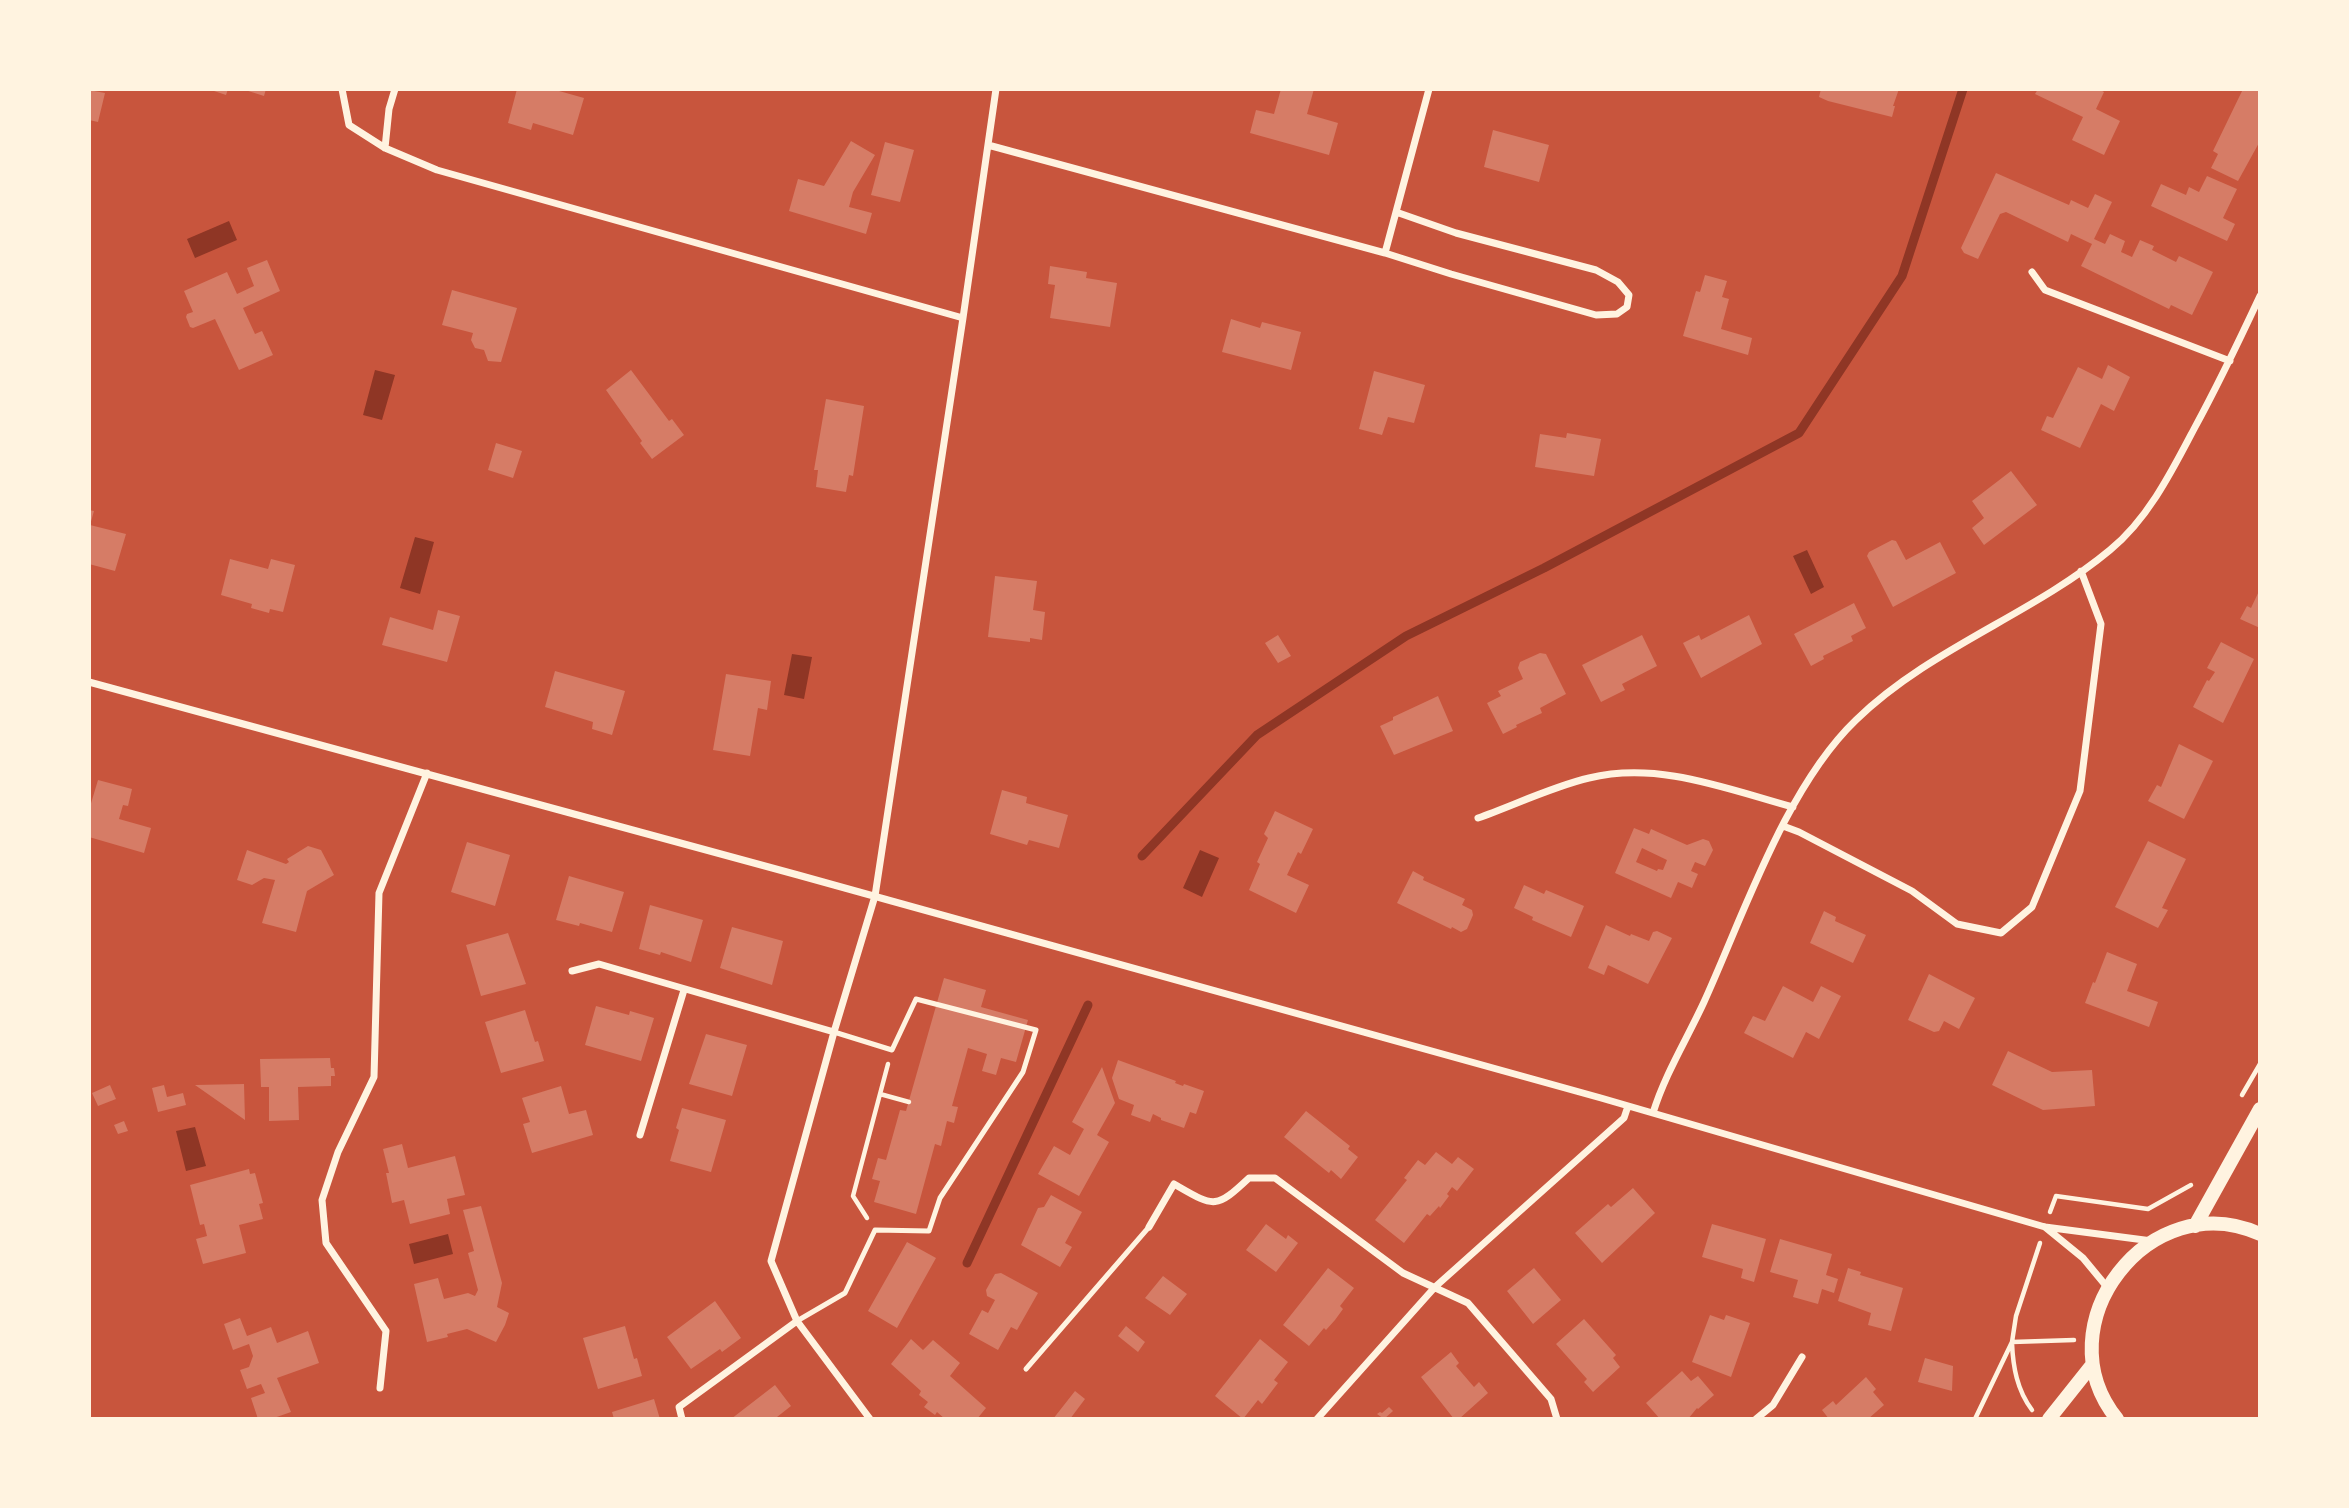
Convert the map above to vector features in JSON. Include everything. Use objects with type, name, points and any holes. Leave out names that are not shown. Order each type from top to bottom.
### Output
[{"type":"main road","points":[[2195,1226],[2260,1109]]},
{"type":"main road","points":[[2117,1419],[2106,1405],[2092,1365],[2091,1340],[2096,1313],[2107,1287],[2127,1261],[2153,1241],[2173,1231],[2195,1226],[2223,1224],[2260,1234]]},
{"type":"main road","points":[[2043,1418],[2092,1365]]},
{"type":"street","points":[[342,89],[349,125],[384,148],[437,170],[963,318]]},
{"type":"street","points":[[384,148],[389,108],[395,89]]},
{"type":"street","points":[[870,1419],[797,1321],[771,1261],[874,896],[996,89]]},
{"type":"street","points":[[1385,253],[1429,89]]},
{"type":"street","points":[[988,145],[1385,253],[1596,315],[1616,314],[1628,307],[1629,295],[1618,282],[1596,270],[1456,233],[1396,212]]},
{"type":"street","points":[[2032,272],[2045,290],[2230,361]]},
{"type":"street","points":[[1653,1113],[1783,826],[1823,758],[1856,720],[1910,676],[1967,638],[2081,571],[2112,548],[2147,509],[2176,464],[2230,361],[2260,296]]},
{"type":"street","points":[[1783,826],[1912,891],[1957,924],[2001,933],[2032,907],[2080,791],[2101,624],[2081,571]]},
{"type":"street","points":[[89,681],[1628,1106],[2045,1227],[2153,1241]]},
{"type":"street","points":[[380,1388],[386,1331],[326,1243],[322,1200],[338,1152],[374,1077],[379,893],[427,773]]},
{"type":"street","points":[[1478,818],[1587,778],[1619,773],[1657,773],[1678,777],[1793,807]]},
{"type":"street","points":[[572,971],[599,964],[834,1032]]},
{"type":"street","points":[[640,1135],[684,990]]},
{"type":"street","points":[[1317,1419],[1435,1287],[1624,1118],[1628,1106]]},
{"type":"street","points":[[1149,1227],[1174,1184],[1206,1202],[1226,1200],[1249,1178],[1275,1178],[1403,1273],[1468,1303],[1551,1399],[1557,1419]]},
{"type":"street","points":[[2045,1227],[2083,1258],[2107,1287]]},
{"type":"street","points":[[682,1419],[678,1407],[797,1321]]},
{"type":"street","points":[[1756,1419],[1773,1405],[1802,1357]]},
{"type":"lane","points":[[797,1321],[845,1293],[875,1230],[929,1231],[940,1198],[1023,1072],[1036,1030],[916,999],[892,1050],[834,1032]]},
{"type":"lane","points":[[1026,1370],[1149,1227]]},
{"type":"path","points":[[875,1230],[853,1196],[892,1050]]},
{"type":"path","points":[[2237,1104],[2260,1064]]},
{"type":"path","points":[[880,1094],[909,1102]]},
{"type":"path","points":[[2043,1418],[2024,1400],[2014,1368],[2012,1342],[2016,1316],[2056,1196],[2148,1209],[2190,1187],[2196,1177]]},
{"type":"path","points":[[2012,1342],[2091,1340]]},
{"type":"path","points":[[1975,1419],[2012,1342]]},
{"type":"shaded area","points":[[229,221],[237,240],[195,258],[187,239]]},
{"type":"shaded area","points":[[375,370],[395,375],[382,420],[363,415]]},
{"type":"shaded area","points":[[415,537],[434,542],[420,594],[400,588]]},
{"type":"shaded area","points":[[1807,550],[1824,587],[1811,594],[1793,556]]},
{"type":"shaded area","points":[[792,654],[812,657],[804,699],[784,695]]},
{"type":"shaded area","points":[[1200,850],[1219,858],[1202,897],[1183,888]]},
{"type":"shaded area","points":[[195,1127],[206,1166],[186,1171],[176,1131]]},
{"type":"shaded area","points":[[448,1234],[453,1254],[414,1264],[409,1244]]},
{"type":"building","points":[[208,89],[228,89],[226,95]]},
{"type":"building","points":[[242,89],[266,89],[264,96]]},
{"type":"building","points":[[517,89],[552,89],[584,98],[573,135],[533,123],[531,130],[508,123]]},
{"type":"building","points":[[1281,89],[1314,89],[1307,114],[1338,123],[1329,155],[1250,133],[1256,110],[1274,114]]},
{"type":"building","points":[[1821,89],[1899,89],[1892,117],[1828,101],[1819,97]]},
{"type":"building","points":[[2038,89],[2099,89],[2104,92],[2096,109],[2120,121],[2104,155],[2072,140],[2083,117],[2035,94]]},
{"type":"building","points":[[2243,89],[2260,91],[2260,141],[2238,181],[2211,168],[2218,154],[2213,151]]},
{"type":"building","points":[[89,90],[105,93],[98,122],[89,120]]},
{"type":"building","points":[[1493,130],[1549,145],[1539,182],[1484,167]]},
{"type":"building","points":[[851,141],[875,155],[853,192],[849,207],[872,213],[866,234],[789,211],[798,179],[824,186]]},
{"type":"building","points":[[885,142],[914,150],[900,202],[871,195]]},
{"type":"building","points":[[1996,173],[2069,205],[2071,200],[2088,208],[2095,194],[2112,202],[2094,239],[2105,244],[2110,234],[2125,241],[2121,252],[2132,257],[2140,240],[2154,246],[2152,250],[2176,262],[2179,256],[2213,272],[2192,315],[2171,305],[2169,309],[2081,266],[2092,244],[2071,234],[2068,242],[2006,212],[2000,214],[1978,259],[1964,253],[1961,248]]},
{"type":"building","points":[[2207,176],[2237,189],[2223,218],[2235,224],[2227,241],[2151,206],[2161,184],[2186,195],[2189,187],[2199,192]]},
{"type":"building","points":[[267,260],[280,291],[243,308],[255,334],[262,331],[273,355],[239,370],[215,319],[190,327],[186,317],[193,312],[184,291],[227,272],[237,294],[254,286],[247,268]]},
{"type":"building","points":[[1050,266],[1087,272],[1086,278],[1117,283],[1110,327],[1050,318],[1055,285],[1048,284]]},
{"type":"building","points":[[1705,275],[1727,281],[1722,297],[1729,299],[1721,329],[1752,338],[1748,355],[1683,336],[1696,291],[1700,292]]},
{"type":"building","points":[[452,290],[517,308],[501,362],[488,361],[484,350],[475,348],[471,340],[473,333],[442,325]]},
{"type":"building","points":[[1231,319],[1260,328],[1262,322],[1301,332],[1291,370],[1222,352]]},
{"type":"building","points":[[2108,365],[2130,377],[2114,411],[2101,404],[2080,448],[2041,430],[2047,416],[2053,418],[2078,367],[2102,379]]},
{"type":"building","points":[[631,370],[669,421],[672,419],[684,435],[652,459],[606,390]]},
{"type":"building","points":[[1374,371],[1425,385],[1414,423],[1388,417],[1382,435],[1359,429]]},
{"type":"building","points":[[826,399],[864,406],[853,476],[849,475],[846,492],[816,487],[818,470],[814,470]]},
{"type":"building","points":[[1567,433],[1601,439],[1594,476],[1535,467],[1540,434],[1566,438]]},
{"type":"building","points":[[496,443],[522,451],[513,478],[488,470]]},
{"type":"building","points":[[2011,471],[2037,505],[1984,545],[1972,528],[1984,518],[1972,501]]},
{"type":"building","points":[[89,510],[94,511],[90,525],[126,534],[115,571],[89,564]]},
{"type":"building","points":[[1892,540],[1896,541],[1906,560],[1940,542],[1956,573],[1893,607],[1867,556],[1869,552]]},
{"type":"building","points":[[230,559],[268,569],[271,559],[295,565],[283,612],[270,609],[269,613],[251,608],[252,604],[221,595]]},
{"type":"building","points":[[995,576],[1037,581],[1033,610],[1045,612],[1042,640],[1030,638],[1030,642],[988,637]]},
{"type":"building","points":[[2260,589],[2260,628],[2240,619],[2247,606],[2251,608]]},
{"type":"building","points":[[1854,603],[1866,628],[1851,636],[1853,641],[1823,656],[1824,659],[1811,666],[1794,634]]},
{"type":"building","points":[[438,610],[460,616],[447,662],[382,645],[390,617],[433,630]]},
{"type":"building","points":[[1749,615],[1762,644],[1701,678],[1683,643],[1699,635],[1701,640]]},
{"type":"building","points":[[1278,635],[1291,656],[1278,663],[1265,643]]},
{"type":"building","points":[[1642,635],[1657,666],[1622,684],[1625,690],[1601,702],[1582,665]]},
{"type":"building","points":[[2221,642],[2254,659],[2223,723],[2193,707],[2207,680],[2209,681],[2215,672],[2207,668]]},
{"type":"building","points":[[1540,653],[1546,654],[1566,694],[1540,708],[1542,713],[1503,734],[1487,703],[1501,696],[1498,691],[1523,679],[1518,668],[1520,662]]},
{"type":"building","points":[[555,671],[625,691],[612,735],[592,729],[593,722],[545,707]]},
{"type":"building","points":[[726,674],[771,681],[767,710],[758,708],[750,756],[713,750]]},
{"type":"building","points":[[1438,696],[1453,731],[1394,755],[1380,726]]},
{"type":"building","points":[[2179,744],[2213,761],[2184,819],[2148,801],[2157,785],[2161,787]]},
{"type":"building","points":[[98,780],[132,789],[128,806],[123,805],[119,819],[151,828],[144,853],[89,837],[89,810]]},
{"type":"building","points":[[1002,790],[1027,797],[1026,803],[1068,815],[1059,848],[1029,840],[1027,845],[990,834]]},
{"type":"building","points":[[1275,811],[1313,829],[1287,875],[1309,885],[1296,913],[1249,890],[1268,838],[1264,834]]},
{"type":"building","points":[[1634,828],[1649,834],[1651,829],[1687,845],[1703,839],[1709,841],[1713,850],[1705,866],[1695,862],[1691,871],[1698,874],[1692,888],[1678,882],[1671,898],[1615,873]],"holes":[[[1642,848],[1667,860],[1663,870],[1657,871],[1636,862]]]},
{"type":"building","points":[[2148,841],[2186,859],[2162,908],[2168,910],[2158,928],[2115,907]]},
{"type":"building","points":[[467,842],[510,855],[495,906],[451,892]]},
{"type":"building","points":[[308,846],[321,850],[334,875],[307,891],[296,932],[262,923],[275,880],[264,878],[252,885],[237,880],[247,850],[286,864],[289,862],[287,859]]},
{"type":"building","points":[[1413,871],[1424,877],[1423,880],[1465,899],[1462,905],[1472,910],[1473,915],[1467,929],[1461,932],[1452,927],[1451,929],[1397,903]]},
{"type":"building","points":[[569,876],[624,892],[612,932],[556,920]]},
{"type":"building","points":[[1524,885],[1544,894],[1546,890],[1584,906],[1571,937],[1532,920],[1533,917],[1514,908]]},
{"type":"building","points":[[650,905],[703,920],[691,962],[661,952],[660,955],[639,949]]},
{"type":"building","points":[[1824,911],[1836,917],[1835,921],[1866,935],[1853,963],[1810,943]]},
{"type":"building","points":[[1606,925],[1649,941],[1653,932],[1657,931],[1672,938],[1648,984],[1608,965],[1604,975],[1588,968]]},
{"type":"building","points":[[732,927],[783,941],[772,985],[720,968]]},
{"type":"building","points":[[508,933],[526,984],[481,996],[466,945]]},
{"type":"building","points":[[2107,952],[2137,964],[2127,991],[2158,1002],[2149,1027],[2085,1003]]},
{"type":"building","points":[[1929,974],[1975,998],[1959,1029],[1944,1021],[1939,1031],[1934,1032],[1908,1020]]},
{"type":"building","points":[[944,978],[986,990],[981,1007],[1028,1020],[1016,1062],[1001,1058],[996,1075],[982,1071],[987,1054],[968,1048],[952,1106],[958,1107],[954,1123],[947,1121],[941,1146],[935,1144],[916,1214],[874,1202],[880,1181],[872,1179],[878,1158],[886,1160],[900,1110],[906,1111]]},
{"type":"building","points":[[1783,986],[1813,1002],[1821,986],[1841,996],[1819,1039],[1806,1032],[1793,1058],[1744,1033],[1753,1016],[1765,1021]]},
{"type":"building","points":[[596,1006],[629,1015],[630,1011],[654,1018],[641,1061],[585,1045]]},
{"type":"building","points":[[525,1010],[544,1061],[501,1073],[485,1022]]},
{"type":"building","points":[[706,1034],[747,1045],[732,1096],[689,1084]]},
{"type":"building","points":[[2008,1051],[2052,1072],[2092,1070],[2095,1106],[2043,1110],[1992,1085]]},
{"type":"building","points":[[330,1058],[335,1076],[331,1076],[331,1086],[298,1087],[299,1120],[269,1121],[269,1087],[261,1087],[260,1059]]},
{"type":"building","points":[[1118,1060],[1183,1086],[1184,1084],[1204,1091],[1196,1114],[1190,1112],[1184,1128],[1161,1120],[1153,1114],[1150,1122],[1131,1115],[1134,1105],[1119,1099],[1112,1078]]},
{"type":"building","points":[[1102,1067],[1115,1103],[1097,1135],[1109,1142],[1079,1196],[1038,1174],[1054,1146],[1070,1155],[1084,1129],[1072,1122]]},
{"type":"building","points":[[244,1084],[245,1120],[195,1085]]},
{"type":"building","points":[[110,1085],[116,1099],[98,1106],[92,1093]]},
{"type":"building","points":[[164,1085],[167,1097],[183,1093],[186,1105],[158,1112],[152,1088]]},
{"type":"building","points":[[561,1086],[569,1114],[586,1110],[593,1135],[532,1153],[523,1124],[530,1122],[522,1098]]},
{"type":"building","points":[[682,1108],[726,1120],[711,1172],[670,1161]]},
{"type":"building","points":[[1306,1111],[1350,1146],[1348,1149],[1358,1157],[1341,1179],[1331,1170],[1329,1173],[1284,1137]]},
{"type":"building","points":[[124,1121],[128,1131],[118,1134],[114,1125]]},
{"type":"building","points":[[402,1144],[408,1168],[455,1156],[465,1195],[447,1199],[450,1214],[410,1224],[404,1200],[392,1203],[383,1149]]},
{"type":"building","points":[[1436,1152],[1452,1164],[1458,1157],[1474,1169],[1457,1191],[1452,1187],[1440,1208],[1439,1206],[1430,1216],[1427,1214],[1404,1243],[1375,1220],[1407,1180],[1404,1178],[1418,1160],[1425,1165]]},
{"type":"building","points":[[249,1169],[250,1174],[255,1173],[263,1203],[259,1204],[263,1219],[239,1225],[246,1253],[203,1264],[196,1239],[207,1236],[204,1224],[200,1225],[190,1185]]},
{"type":"building","points":[[1633,1188],[1655,1213],[1602,1263],[1575,1233],[1608,1204],[1611,1207]]},
{"type":"building","points":[[1051,1195],[1082,1212],[1065,1243],[1072,1247],[1060,1267],[1021,1245],[1038,1208],[1044,1207]]},
{"type":"building","points":[[481,1206],[502,1283],[497,1307],[509,1313],[505,1325],[496,1342],[467,1329],[427,1342],[414,1284],[438,1278],[444,1299],[468,1293],[475,1296],[478,1290],[468,1253],[474,1251],[463,1210]]},
{"type":"building","points":[[1266,1224],[1286,1239],[1288,1235],[1298,1243],[1276,1272],[1246,1250]]},
{"type":"building","points":[[1712,1224],[1766,1239],[1754,1282],[1741,1278],[1743,1269],[1702,1257]]},
{"type":"building","points":[[1780,1239],[1832,1254],[1826,1275],[1838,1279],[1834,1293],[1822,1289],[1818,1304],[1793,1297],[1798,1280],[1770,1272]]},
{"type":"building","points":[[907,1242],[936,1258],[897,1328],[868,1311]]},
{"type":"building","points":[[1328,1268],[1354,1288],[1340,1306],[1343,1309],[1335,1320],[1326,1330],[1324,1328],[1309,1346],[1283,1325]]},
{"type":"building","points":[[1534,1268],[1561,1300],[1533,1324],[1507,1291]]},
{"type":"building","points":[[1848,1268],[1861,1272],[1860,1275],[1903,1288],[1891,1331],[1868,1325],[1871,1313],[1838,1301]]},
{"type":"building","points":[[1001,1273],[1038,1293],[1017,1330],[1011,1327],[998,1350],[969,1334],[982,1310],[988,1313],[995,1300],[987,1296],[986,1290],[995,1274]]},
{"type":"building","points":[[1163,1276],[1187,1294],[1170,1315],[1145,1298]]},
{"type":"building","points":[[715,1301],[741,1338],[691,1369],[667,1337]]},
{"type":"building","points":[[1710,1315],[1724,1320],[1726,1315],[1750,1323],[1731,1377],[1692,1362]]},
{"type":"building","points":[[240,1318],[247,1336],[271,1327],[277,1343],[308,1331],[319,1363],[277,1378],[291,1412],[271,1419],[258,1419],[251,1398],[265,1393],[261,1384],[247,1389],[240,1370],[249,1367],[253,1356],[249,1344],[233,1350],[224,1324]]},
{"type":"building","points":[[1584,1319],[1616,1355],[1613,1358],[1620,1367],[1593,1392],[1584,1382],[1587,1379],[1556,1344]]},
{"type":"building","points":[[625,1326],[634,1359],[637,1358],[642,1376],[598,1389],[583,1338]]},
{"type":"building","points":[[1126,1326],[1145,1342],[1138,1352],[1118,1336]]},
{"type":"building","points":[[911,1339],[923,1350],[933,1340],[960,1363],[950,1376],[986,1408],[977,1419],[945,1419],[937,1412],[935,1415],[924,1407],[928,1402],[919,1395],[921,1391],[891,1364]]},
{"type":"building","points":[[1260,1339],[1288,1362],[1274,1380],[1278,1383],[1262,1404],[1258,1400],[1243,1419],[1215,1396]]},
{"type":"building","points":[[1451,1352],[1459,1363],[1456,1366],[1474,1387],[1479,1382],[1488,1393],[1459,1419],[1454,1419],[1421,1377]]},
{"type":"building","points":[[1925,1358],[1953,1366],[1952,1391],[1918,1382]]},
{"type":"building","points":[[1682,1371],[1691,1381],[1698,1376],[1714,1395],[1688,1419],[1660,1419],[1646,1403]]},
{"type":"building","points":[[1866,1377],[1876,1389],[1873,1392],[1884,1405],[1868,1419],[1829,1419],[1822,1410],[1833,1401],[1836,1405]]},
{"type":"building","points":[[775,1385],[791,1406],[777,1417],[779,1419],[731,1419]]},
{"type":"building","points":[[1075,1391],[1085,1399],[1070,1419],[1053,1419]]},
{"type":"building","points":[[654,1399],[660,1419],[614,1419],[612,1412]]},
{"type":"building","points":[[1389,1407],[1393,1411],[1384,1419],[1377,1414],[1382,1413]]},
{"type":"waterway","points":[[1142,856],[1257,735],[1406,636],[1544,568],[1799,433],[1902,276],[1963,89]]},
{"type":"waterway","points":[[967,1263],[1088,1005]]}]
